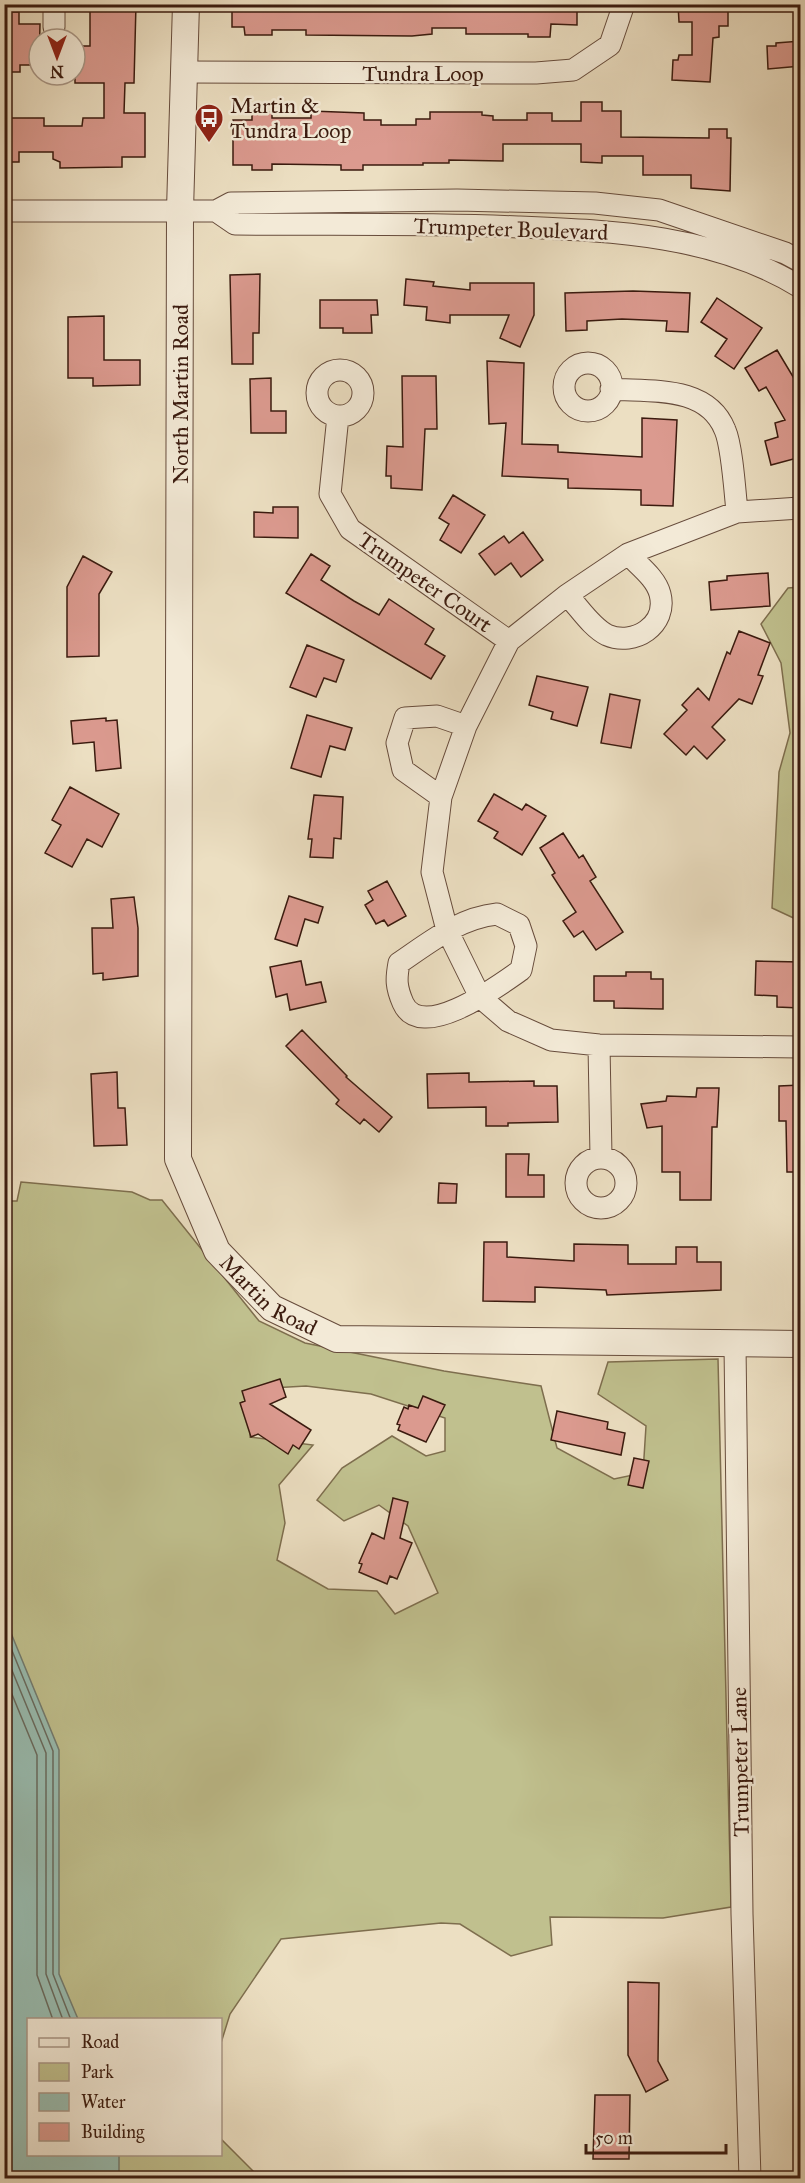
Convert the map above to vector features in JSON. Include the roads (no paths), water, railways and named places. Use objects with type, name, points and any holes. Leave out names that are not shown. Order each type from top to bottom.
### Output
[{"type":"street","points":[[54,4],[54,27]]},
{"type":"street","name":"North Martin Road","points":[[180,783],[180,210],[186,4]]},
{"type":"street","name":"Tundra Loop","points":[[185,72],[536,73],[573,70],[610,45],[624,4]]},
{"type":"street","name":"Trumpeter Boulevard","points":[[4,211],[216,211],[231,203],[457,200],[595,202],[659,210],[785,253],[801,261]]},
{"type":"street","name":"Trumpeter Boulevard","points":[[216,211],[235,224],[460,225],[654,236],[715,251],[781,275],[801,287]]},
{"type":"street","points":[[612,389],[683,394],[706,403],[725,429],[737,512]]},
{"type":"street","name":"Trumpeter Court","points":[[338,416],[330,494],[350,529],[509,641]]},
{"type":"street","points":[[801,508],[737,512],[628,554],[567,595],[509,641],[466,726],[441,797],[432,872],[447,930],[480,997],[508,1021],[551,1040],[599,1044],[801,1047]]},
{"type":"street","points":[[567,595],[604,633],[618,639],[632,639],[645,633],[655,623],[661,609],[660,595],[655,581],[628,554]]},
{"type":"street","points":[[441,797],[403,770],[397,743],[405,718],[437,716],[466,726]]},
{"type":"street","name":"Martin Road","points":[[180,783],[178,1159],[217,1251],[272,1308],[337,1339],[801,1344]]},
{"type":"street","points":[[497,914],[519,925],[526,946],[521,970],[480,997],[447,1014],[419,1016],[405,1007],[395,982],[399,963],[447,930],[477,916],[497,914]]},
{"type":"street","points":[[599,1044],[601,1157]]},
{"type":"street","name":"Trumpeter Lane","points":[[735,1345],[742,1914],[750,2178]]},
{"type":"water","points":[[4,1616],[59,1750],[59,1974],[78,2018],[27,2018],[27,2156],[119,2156],[119,2178],[5,2178]]},
{"type":"place","name":"Martin & Tundra Loop","points":[[209,144]]}]
